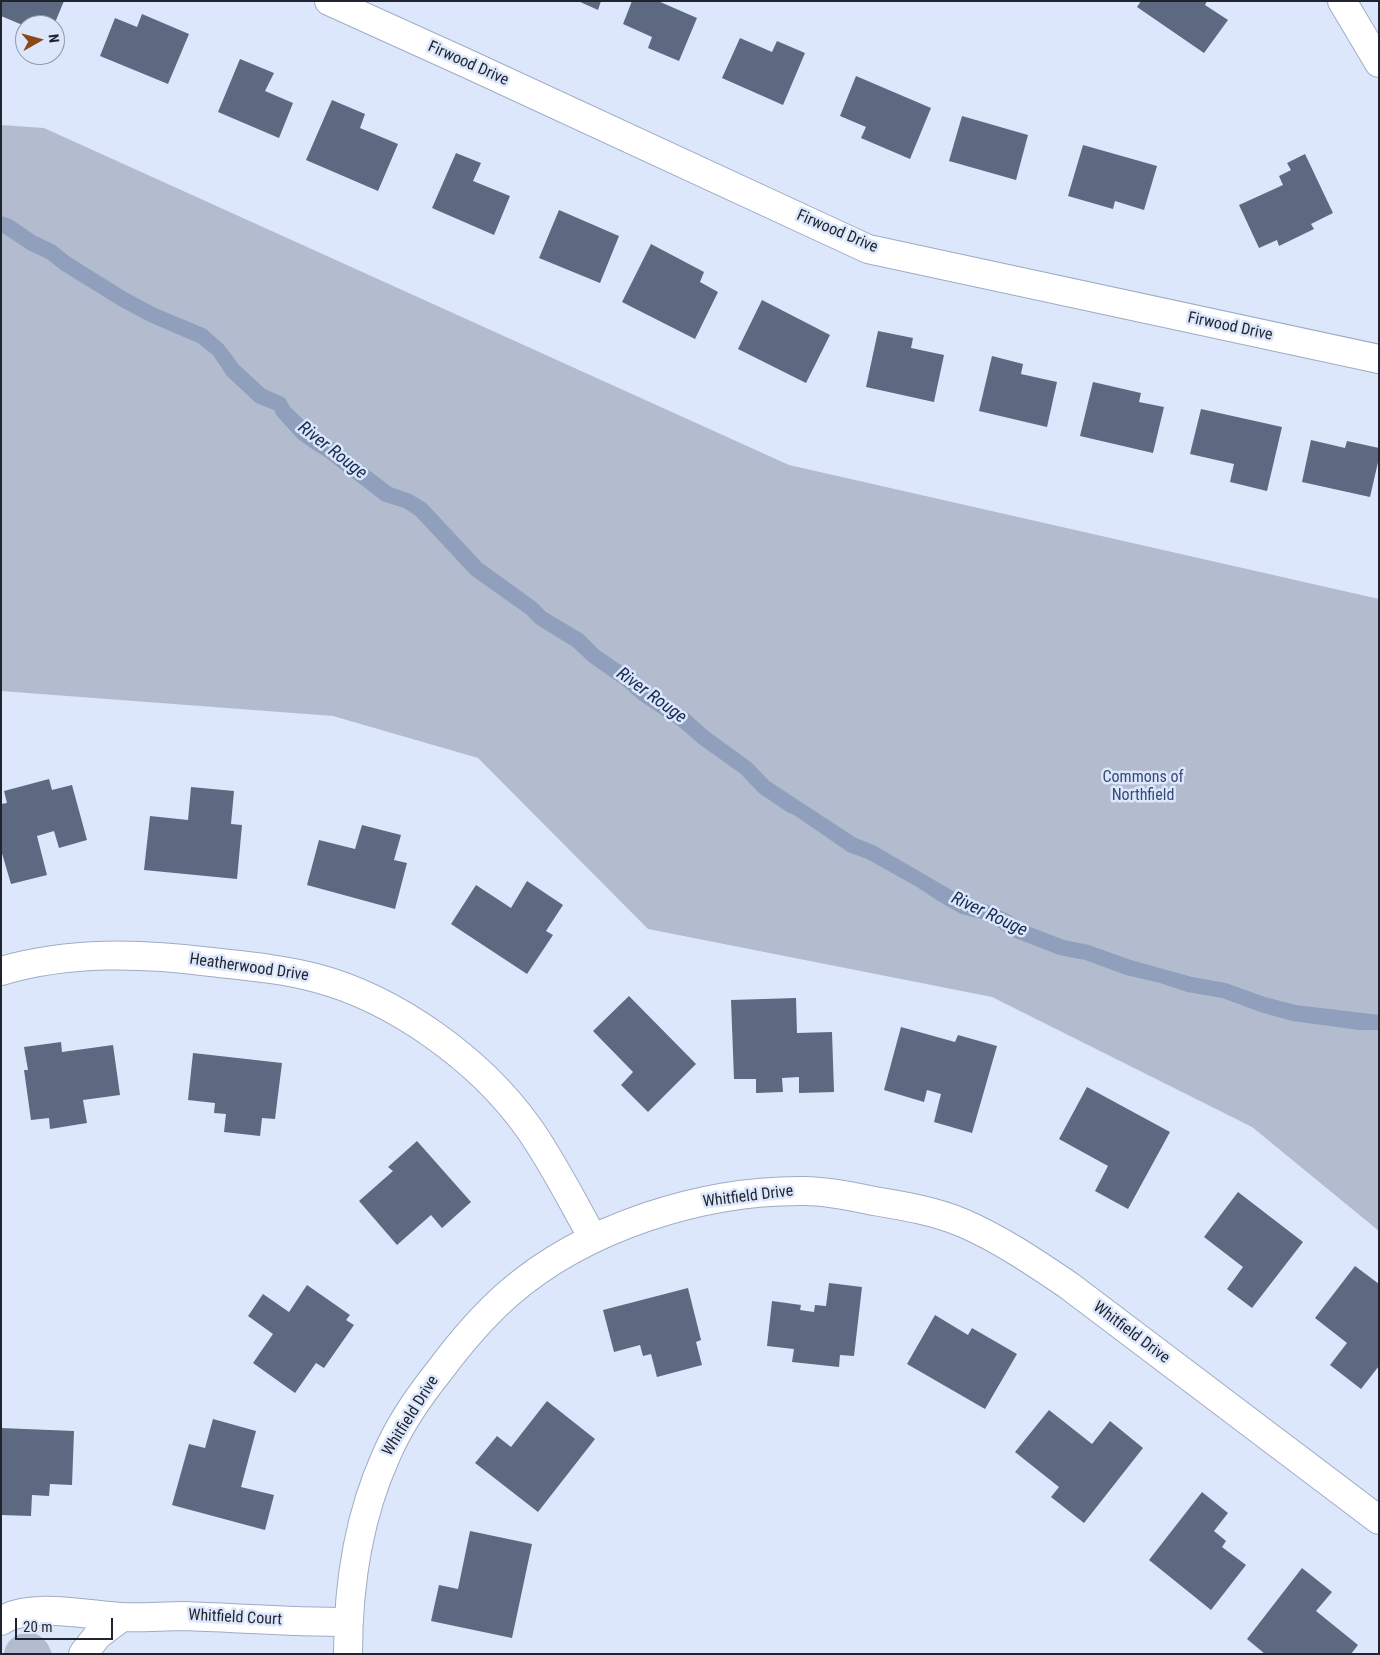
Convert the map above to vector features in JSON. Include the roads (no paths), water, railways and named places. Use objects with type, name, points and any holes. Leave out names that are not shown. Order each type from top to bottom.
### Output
[{"type":"street","name":"Firwood Drive","points":[[329,1],[868,249],[1379,359]]},
{"type":"street","points":[[1342,1],[1379,63]]},
{"type":"street","name":"Heatherwood Drive","points":[[1,971],[43,962],[83,957],[120,955],[183,958],[289,972],[318,978],[360,994],[393,1010],[449,1047],[472,1065],[502,1095],[528,1127],[551,1162],[593,1238]]},
{"type":"street","name":"Whitfield Drive","points":[[348,1654],[348,1622],[360,1534],[386,1455],[417,1401],[469,1332],[508,1294],[544,1268],[593,1238],[659,1212],[733,1196],[774,1191],[806,1191],[837,1194],[911,1207],[962,1223],[1020,1253],[1068,1284],[1379,1520]]},
{"type":"street","name":"Whitfield Court","points":[[1,1621],[10,1615],[25,1612],[122,1617],[182,1616],[348,1622]]},
{"type":"street","points":[[83,1654],[98,1635],[122,1617]]},
{"type":"water","name":"River Rouge","points":[[1,216],[11,219],[36,236],[55,245],[70,257],[126,292],[156,308],[206,329],[224,345],[239,365],[265,389],[285,398],[290,407],[320,436],[334,443],[391,487],[411,494],[426,503],[482,563],[536,602],[546,612],[583,634],[599,650],[631,672],[648,687],[688,713],[708,731],[752,763],[769,781],[856,838],[874,845],[967,899],[991,906],[1023,924],[1064,940],[1089,945],[1131,960],[1192,977],[1226,983],[1265,997],[1296,1005],[1379,1015],[1379,1030],[1359,1030],[1292,1021],[1222,998],[1187,992],[1126,975],[1085,960],[1059,955],[1015,938],[986,920],[961,914],[867,859],[848,852],[759,793],[741,774],[699,744],[678,726],[639,700],[622,685],[589,662],[573,647],[536,624],[526,614],[471,575],[416,516],[404,508],[382,501],[325,457],[298,439],[277,416],[274,410],[256,403],[227,376],[213,355],[198,343],[149,322],[119,306],[61,270],[47,259],[28,250],[1,232]]},
{"type":"park label","name":"Commons of Northfield","points":[[1143,787]]}]
